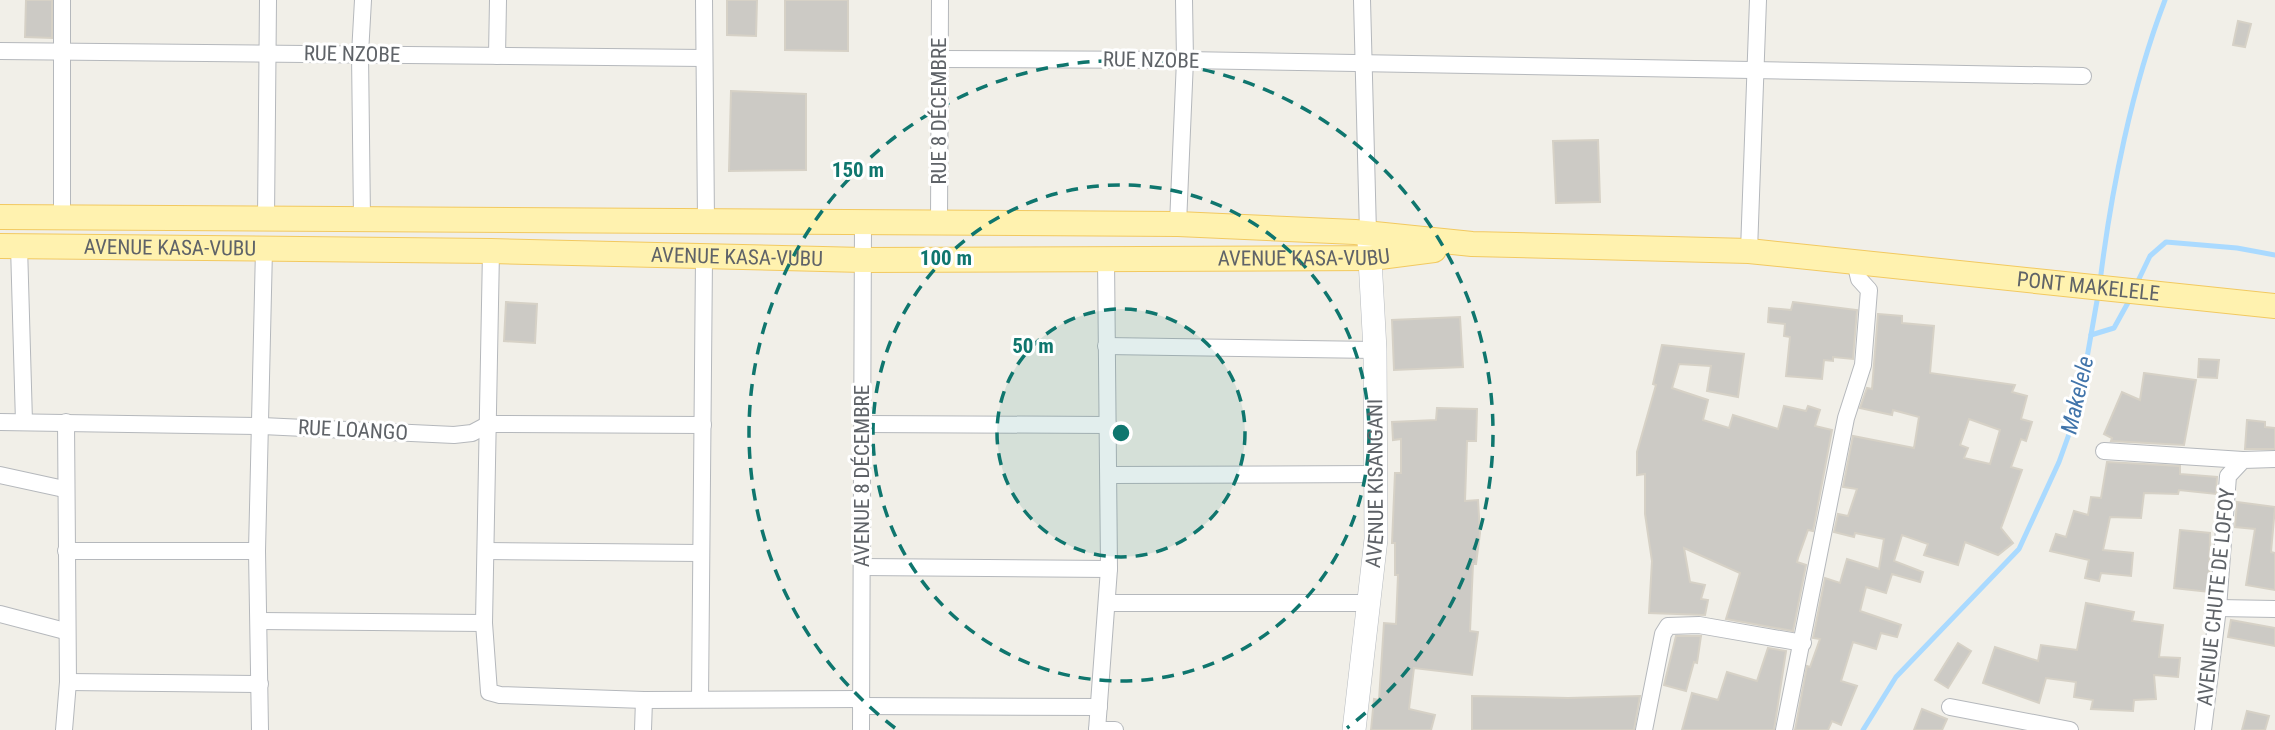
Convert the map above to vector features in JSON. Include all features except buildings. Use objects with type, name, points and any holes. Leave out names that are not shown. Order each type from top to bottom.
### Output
[{"type":"main road","name":"AVENUE KASA-VUBU","points":[[0,217],[1178,224],[1368,233],[1472,244],[1749,251],[1903,267]]},
{"type":"main road","name":"AVENUE KASA-VUBU","points":[[9,246],[491,251],[863,260],[1372,258],[1472,244]]},
{"type":"main road","name":"PONT MAKELELE","points":[[1903,267],[2275,306]]},
{"type":"street","points":[[62,0],[62,217]]},
{"type":"street","points":[[266,218],[268,0]]},
{"type":"street","points":[[362,219],[360,54],[363,0]]},
{"type":"street","points":[[497,56],[498,0]]},
{"type":"street","points":[[704,0],[706,221]]},
{"type":"street","name":"RUE 8 DÉCEMBRE","points":[[939,222],[940,0]]},
{"type":"street","points":[[1178,224],[1185,60],[1184,0]]},
{"type":"street","points":[[1362,0],[1368,233]]},
{"type":"street","points":[[1749,251],[1758,0]]},
{"type":"street","name":"RUE NZOBE","points":[[0,51],[704,58]]},
{"type":"street","name":"RUE NZOBE","points":[[938,59],[1185,60],[2083,76]]},
{"type":"street","name":"AVENUE 8 DÉCEMBRE","points":[[861,730],[863,222]]},
{"type":"street","name":"AVENUE KISANGANI","points":[[1354,730],[1370,603],[1377,474],[1372,258],[1368,233]]},
{"type":"street","points":[[9,246],[24,422]]},
{"type":"street","points":[[260,730],[257,551],[262,426],[264,249]]},
{"type":"street","points":[[491,251],[484,624],[488,687],[494,695],[1098,707]]},
{"type":"street","points":[[700,699],[704,258]]},
{"type":"street","points":[[1106,259],[1110,569],[1097,730],[1115,730]]},
{"type":"street","points":[[1784,730],[1846,418],[1863,365],[1870,290],[1859,279],[1855,262]]},
{"type":"street","points":[[1106,346],[1375,350]]},
{"type":"street","name":"RUE LOANGO","points":[[0,422],[262,426],[454,435],[472,433],[489,424],[703,425]]},
{"type":"street","points":[[64,730],[68,682],[65,631],[66,422]]},
{"type":"street","points":[[863,424],[1108,425]]},
{"type":"street","points":[[2104,451],[2243,460]]},
{"type":"street","name":"AVENUE CHUTE DE LOFOY","points":[[2203,730],[2218,608],[2228,476],[2243,460],[2275,459]]},
{"type":"street","points":[[1110,475],[1377,474]]},
{"type":"street","points":[[0,475],[64,489]]},
{"type":"street","points":[[65,551],[257,551]]},
{"type":"street","points":[[486,551],[700,553]]},
{"type":"street","points":[[862,567],[1110,569]]},
{"type":"street","points":[[1108,603],[1370,603]]},
{"type":"street","points":[[2218,608],[2275,609]]},
{"type":"street","points":[[0,614],[65,631]]},
{"type":"street","points":[[260,621],[484,624]]},
{"type":"street","points":[[1644,730],[1663,634],[1668,626],[1699,625],[1803,643]]},
{"type":"street","points":[[68,682],[260,684]]},
{"type":"street","points":[[643,730],[644,700]]},
{"type":"street","points":[[1950,707],[2070,730]]},
{"type":"waterway","name":"Makelele","points":[[2100,282],[2124,139],[2142,68],[2165,0]]},
{"type":"waterway","points":[[2137,283],[2150,256],[2166,242],[2237,248],[2275,255]]},
{"type":"waterway","name":"Makelele","points":[[1863,730],[1896,677],[2019,549],[2059,462],[2078,409],[2098,295]]},
{"type":"waterway","points":[[2091,335],[2114,328],[2130,299]]}]
